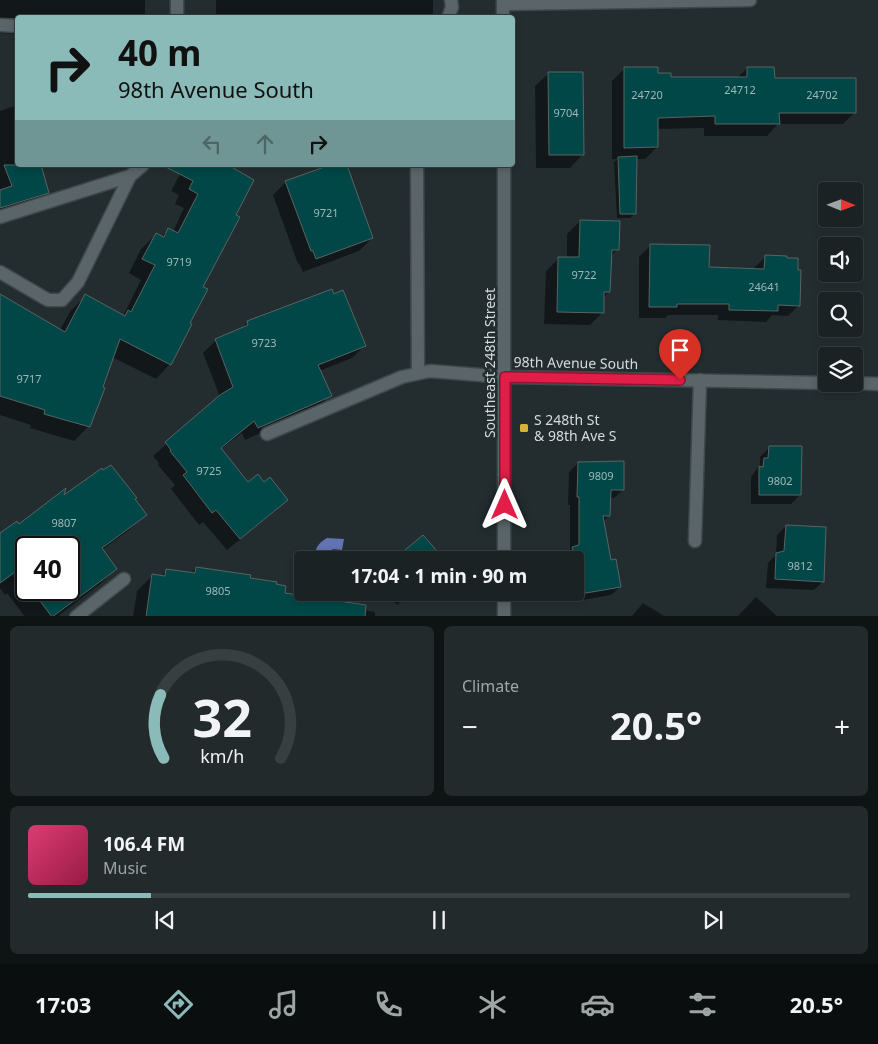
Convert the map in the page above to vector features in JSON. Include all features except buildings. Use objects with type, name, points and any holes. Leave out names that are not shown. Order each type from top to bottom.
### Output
[{"type":"street","points":[[177,15],[178,0]]},
{"type":"street","points":[[449,15],[452,7],[451,0]]},
{"type":"street","points":[[503,7],[750,0]]},
{"type":"street","points":[[0,25],[15,26]]},
{"type":"street","points":[[0,217],[130,176],[141,167]]},
{"type":"street","points":[[416,167],[418,374]]},
{"type":"street","name":"Southeast 248th Street","points":[[504,167],[504,551]]},
{"type":"street","points":[[0,272],[48,300],[62,300],[78,282],[130,176]]},
{"type":"street","name":"98th Avenue South","points":[[267,434],[402,376],[430,372],[505,377],[818,383]]},
{"type":"street","points":[[695,541],[700,380]]},
{"type":"street","points":[[863,383],[878,384]]},
{"type":"street","points":[[76,616],[124,578]]},
{"type":"street","points":[[504,601],[504,616]]},
{"type":"water","points":[[327,538],[344,539],[342,550],[316,551],[321,542]]},
{"type":"place","name":"S 248th St & 98th Ave S","points":[[524,428]]},
{"type":"route","points":[[505,505],[505,377],[680,380]]}]
